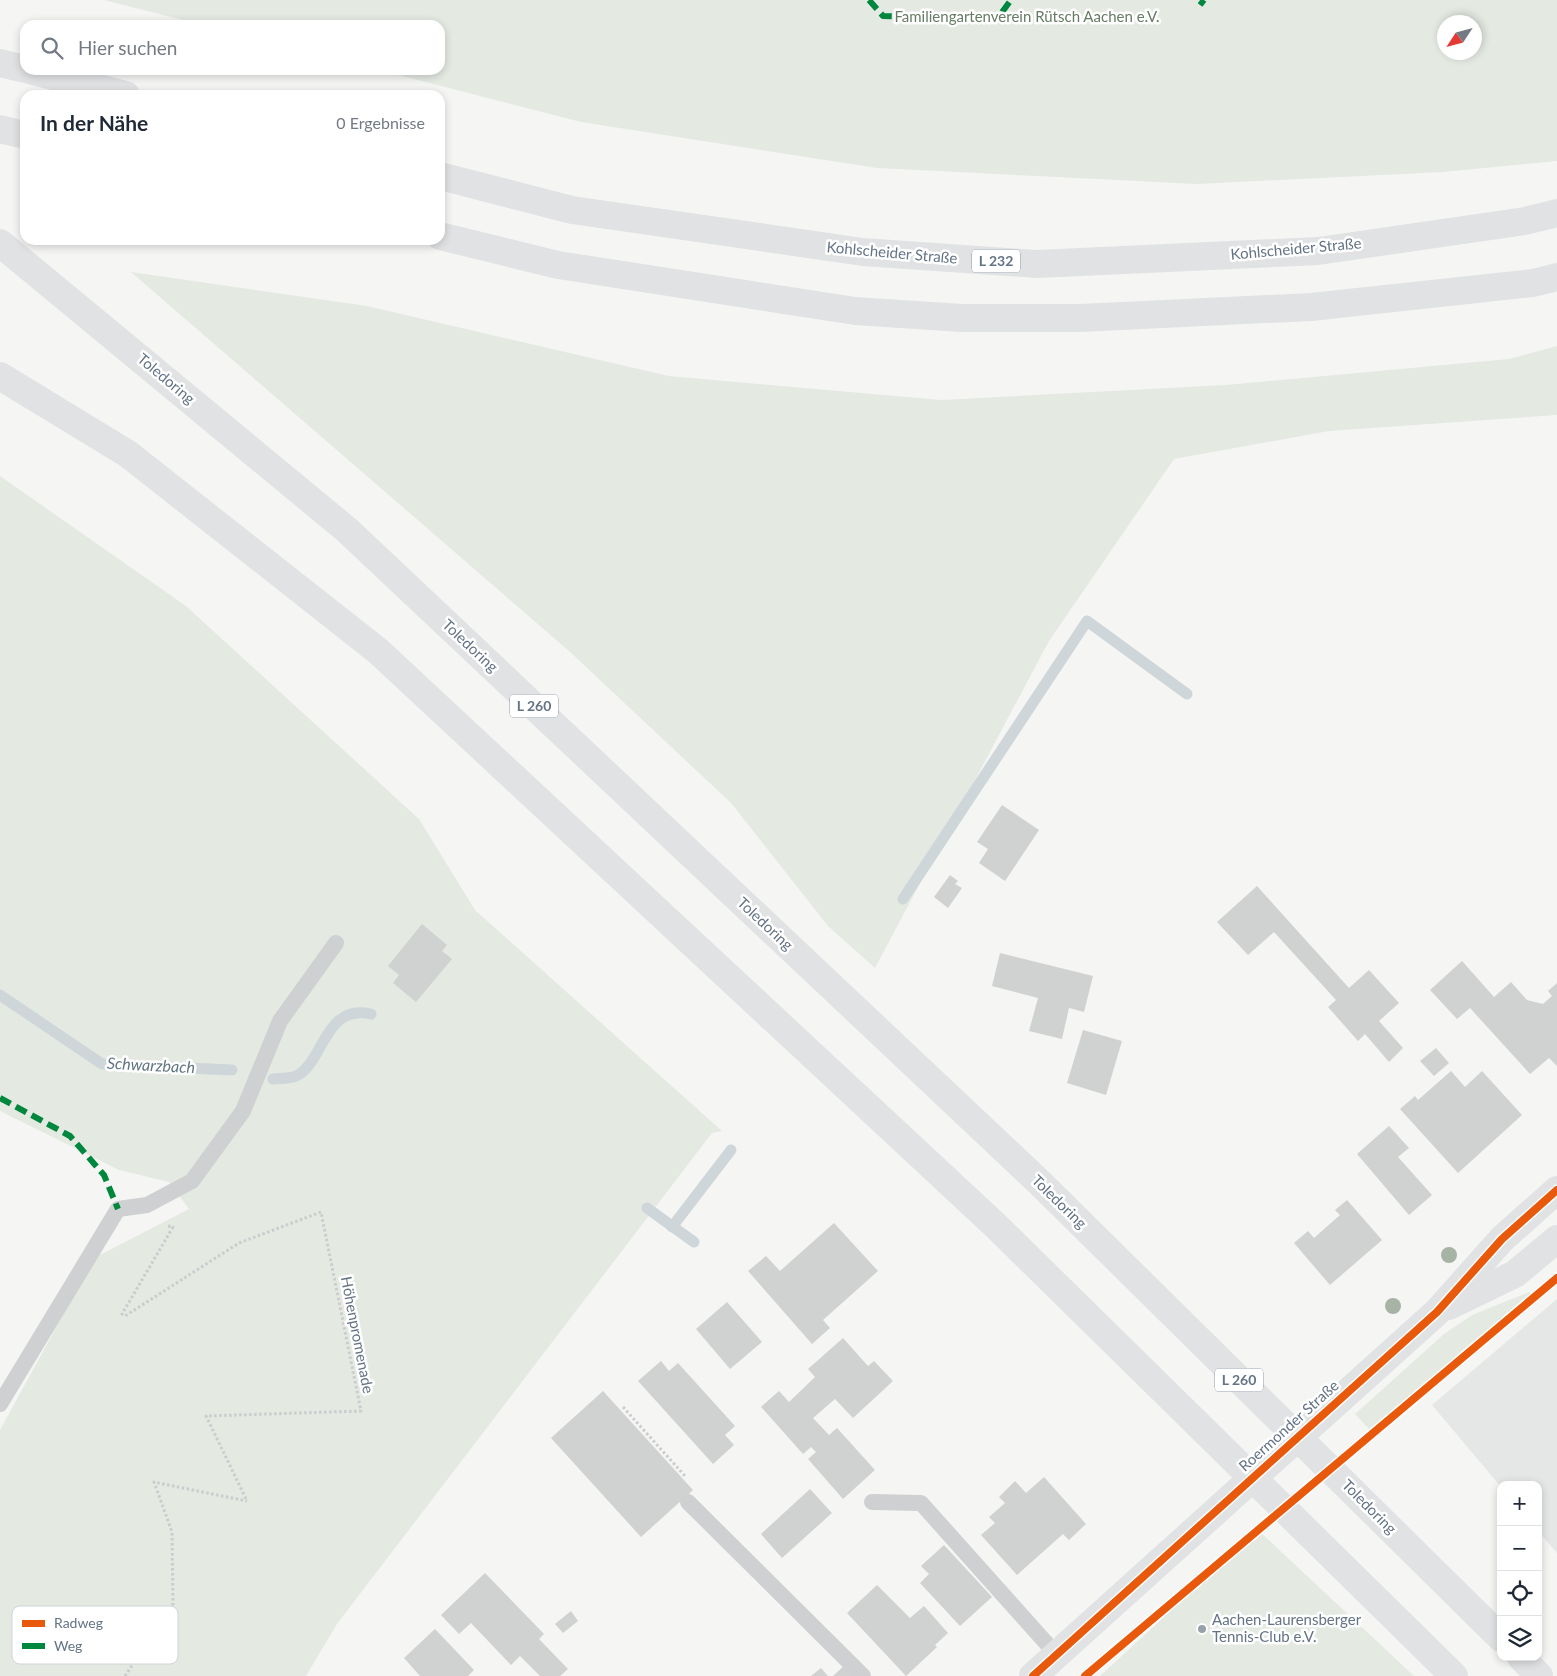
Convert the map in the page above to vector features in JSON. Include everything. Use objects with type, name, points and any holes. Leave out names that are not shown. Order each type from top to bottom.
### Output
[{"type":"main road","points":[[0,63],[20,68]]},
{"type":"main road","points":[[48,75],[107,90]]},
{"type":"main road","points":[[0,129],[20,134]]},
{"type":"main road","name":"Kohlscheider Straße","points":[[445,177],[572,210],[863,252],[1036,264],[1318,251],[1525,221],[1557,213]]},
{"type":"main road","points":[[445,237],[558,265],[855,311],[962,318],[1080,318],[1311,307],[1533,283],[1557,277]]},
{"type":"main road","name":"Toledoring","points":[[6,247],[346,530],[1039,1182],[1497,1634]]},
{"type":"main road","points":[[0,376],[128,454],[378,651],[994,1225],[1454,1676]]},
{"type":"main road","name":"Roermonder Straße","points":[[1033,1676],[1436,1312],[1502,1239],[1557,1190]]},
{"type":"main road","name":"Roermonder Straße","points":[[1436,1312],[1515,1274],[1557,1239]]},
{"type":"main road","points":[[1524,1661],[1539,1676]]},
{"type":"lane","points":[[0,1404],[118,1209],[147,1205],[192,1181],[243,1111],[280,1021],[336,944]]},
{"type":"lane","points":[[688,1502],[863,1676]]},
{"type":"lane","points":[[872,1502],[921,1503],[1058,1654]]},
{"type":"shaded area","points":[[1557,1299],[1557,1553],[1542,1536],[1542,1481],[1497,1482],[1432,1405]]},
{"type":"green space","name":"Familiengartenverein Rütsch Aachen e.V.","points":[[104,0],[1557,0],[1557,161],[1443,172],[1197,184],[877,168],[581,122],[398,75],[445,75],[445,20],[182,20]]},
{"type":"green space","points":[[131,272],[367,306],[669,376],[941,400],[1226,385],[1509,359],[1557,346],[1557,415],[1329,431],[1174,459],[1049,641],[875,968],[828,926],[731,803],[569,651]]},
{"type":"green space","points":[[0,476],[186,606],[419,819],[475,910],[722,1131],[712,1133],[337,1624],[306,1676],[0,1676],[0,1430],[94,1258],[189,1209],[169,1182],[119,1170],[0,1111]]},
{"type":"green space","points":[[1529,1292],[1531,1294],[1444,1369],[1369,1429],[1355,1414],[1444,1334],[1472,1315]]},
{"type":"green space","points":[[1258,1530],[1414,1676],[1100,1676]]},
{"type":"building","points":[[1002,805],[1039,830],[1005,881],[979,863],[988,849],[977,842]]},
{"type":"building","points":[[950,875],[958,881],[955,884],[962,888],[948,908],[934,897]]},
{"type":"building","points":[[1257,886],[1349,988],[1369,970],[1399,1003],[1379,1021],[1403,1048],[1389,1062],[1365,1034],[1358,1041],[1328,1007],[1336,1000],[1274,932],[1248,955],[1217,922]]},
{"type":"building","points":[[422,924],[447,945],[442,951],[452,959],[416,1002],[393,983],[399,975],[388,966]]},
{"type":"building","points":[[1000,953],[1093,976],[1084,1012],[1069,1008],[1062,1039],[1029,1031],[1038,998],[992,986]]},
{"type":"building","points":[[1462,961],[1494,997],[1511,982],[1527,1000],[1543,1004],[1552,996],[1548,991],[1557,983],[1557,1066],[1549,1058],[1530,1074],[1470,1008],[1457,1019],[1430,990]]},
{"type":"building","points":[[1083,1030],[1122,1041],[1106,1095],[1067,1083]]},
{"type":"building","points":[[1436,1048],[1449,1063],[1434,1076],[1420,1061]]},
{"type":"building","points":[[1451,1071],[1465,1087],[1482,1071],[1522,1115],[1458,1173],[1400,1109],[1415,1096],[1418,1100]]},
{"type":"building","points":[[1389,1126],[1409,1148],[1398,1157],[1432,1195],[1409,1215],[1357,1154]]},
{"type":"building","points":[[1347,1200],[1382,1240],[1330,1285],[1294,1243],[1308,1231],[1314,1238],[1340,1215],[1335,1210]]},
{"type":"building","points":[[834,1223],[878,1271],[823,1320],[830,1328],[812,1344],[748,1271],[766,1256],[780,1271]]},
{"type":"building","points":[[727,1302],[762,1342],[730,1369],[696,1329]]},
{"type":"building","points":[[843,1338],[868,1366],[874,1361],[893,1381],[853,1418],[835,1399],[813,1418],[829,1435],[837,1428],[875,1470],[843,1499],[808,1459],[816,1452],[811,1447],[803,1454],[761,1407],[779,1391],[789,1402],[815,1377],[808,1369]]},
{"type":"building","points":[[661,1361],[669,1371],[678,1363],[735,1426],[725,1435],[734,1445],[713,1464],[638,1381]]},
{"type":"building","points":[[603,1391],[693,1490],[641,1537],[551,1438]]},
{"type":"building","points":[[1044,1477],[1086,1524],[1069,1540],[1063,1534],[1017,1575],[981,1535],[995,1523],[989,1517],[1005,1503],[999,1497],[1015,1481],[1026,1493]]},
{"type":"building","points":[[810,1489],[832,1513],[782,1558],[761,1534]]},
{"type":"building","points":[[944,1545],[992,1597],[960,1626],[920,1583],[929,1574],[921,1566]]},
{"type":"building","points":[[485,1573],[544,1634],[539,1639],[568,1669],[560,1676],[540,1676],[520,1656],[511,1665],[471,1623],[459,1634],[441,1615]]},
{"type":"building","points":[[877,1585],[910,1618],[924,1606],[948,1633],[935,1645],[937,1647],[906,1676],[847,1613]]},
{"type":"building","points":[[571,1611],[578,1621],[563,1633],[555,1624]]},
{"type":"building","points":[[435,1629],[474,1670],[468,1676],[420,1676],[404,1658]]},
{"type":"building","points":[[846,1664],[857,1676],[833,1676]]},
{"type":"building","points":[[821,1668],[828,1676],[811,1676]]},
{"type":"waterway","points":[[903,899],[1087,621],[1187,694]]},
{"type":"waterway","name":"Schwarzbach","points":[[0,995],[102,1064],[232,1070]]},
{"type":"waterway","name":"Schwarzbach","points":[[273,1079],[294,1077],[305,1069],[334,1025],[343,1017],[355,1013],[371,1014]]},
{"type":"waterway","points":[[672,1227],[731,1150]]},
{"type":"waterway","name":"Schwarzbach","points":[[647,1208],[694,1242]]},
{"type":"marked path","points":[[869,0],[883,16],[997,19],[1011,0]]},
{"type":"marked path","points":[[1200,5],[1204,0]]},
{"type":"marked path","points":[[0,1098],[70,1136],[104,1175],[118,1209]]},
{"type":"cycle path","points":[[1033,1676],[1437,1312],[1502,1239],[1557,1190]]},
{"type":"cycle path","points":[[1085,1676],[1557,1278]]},
{"type":"place","name":"Aachen-Laurensberger Tennis-Club e.V.","points":[[1202,1629]]}]
